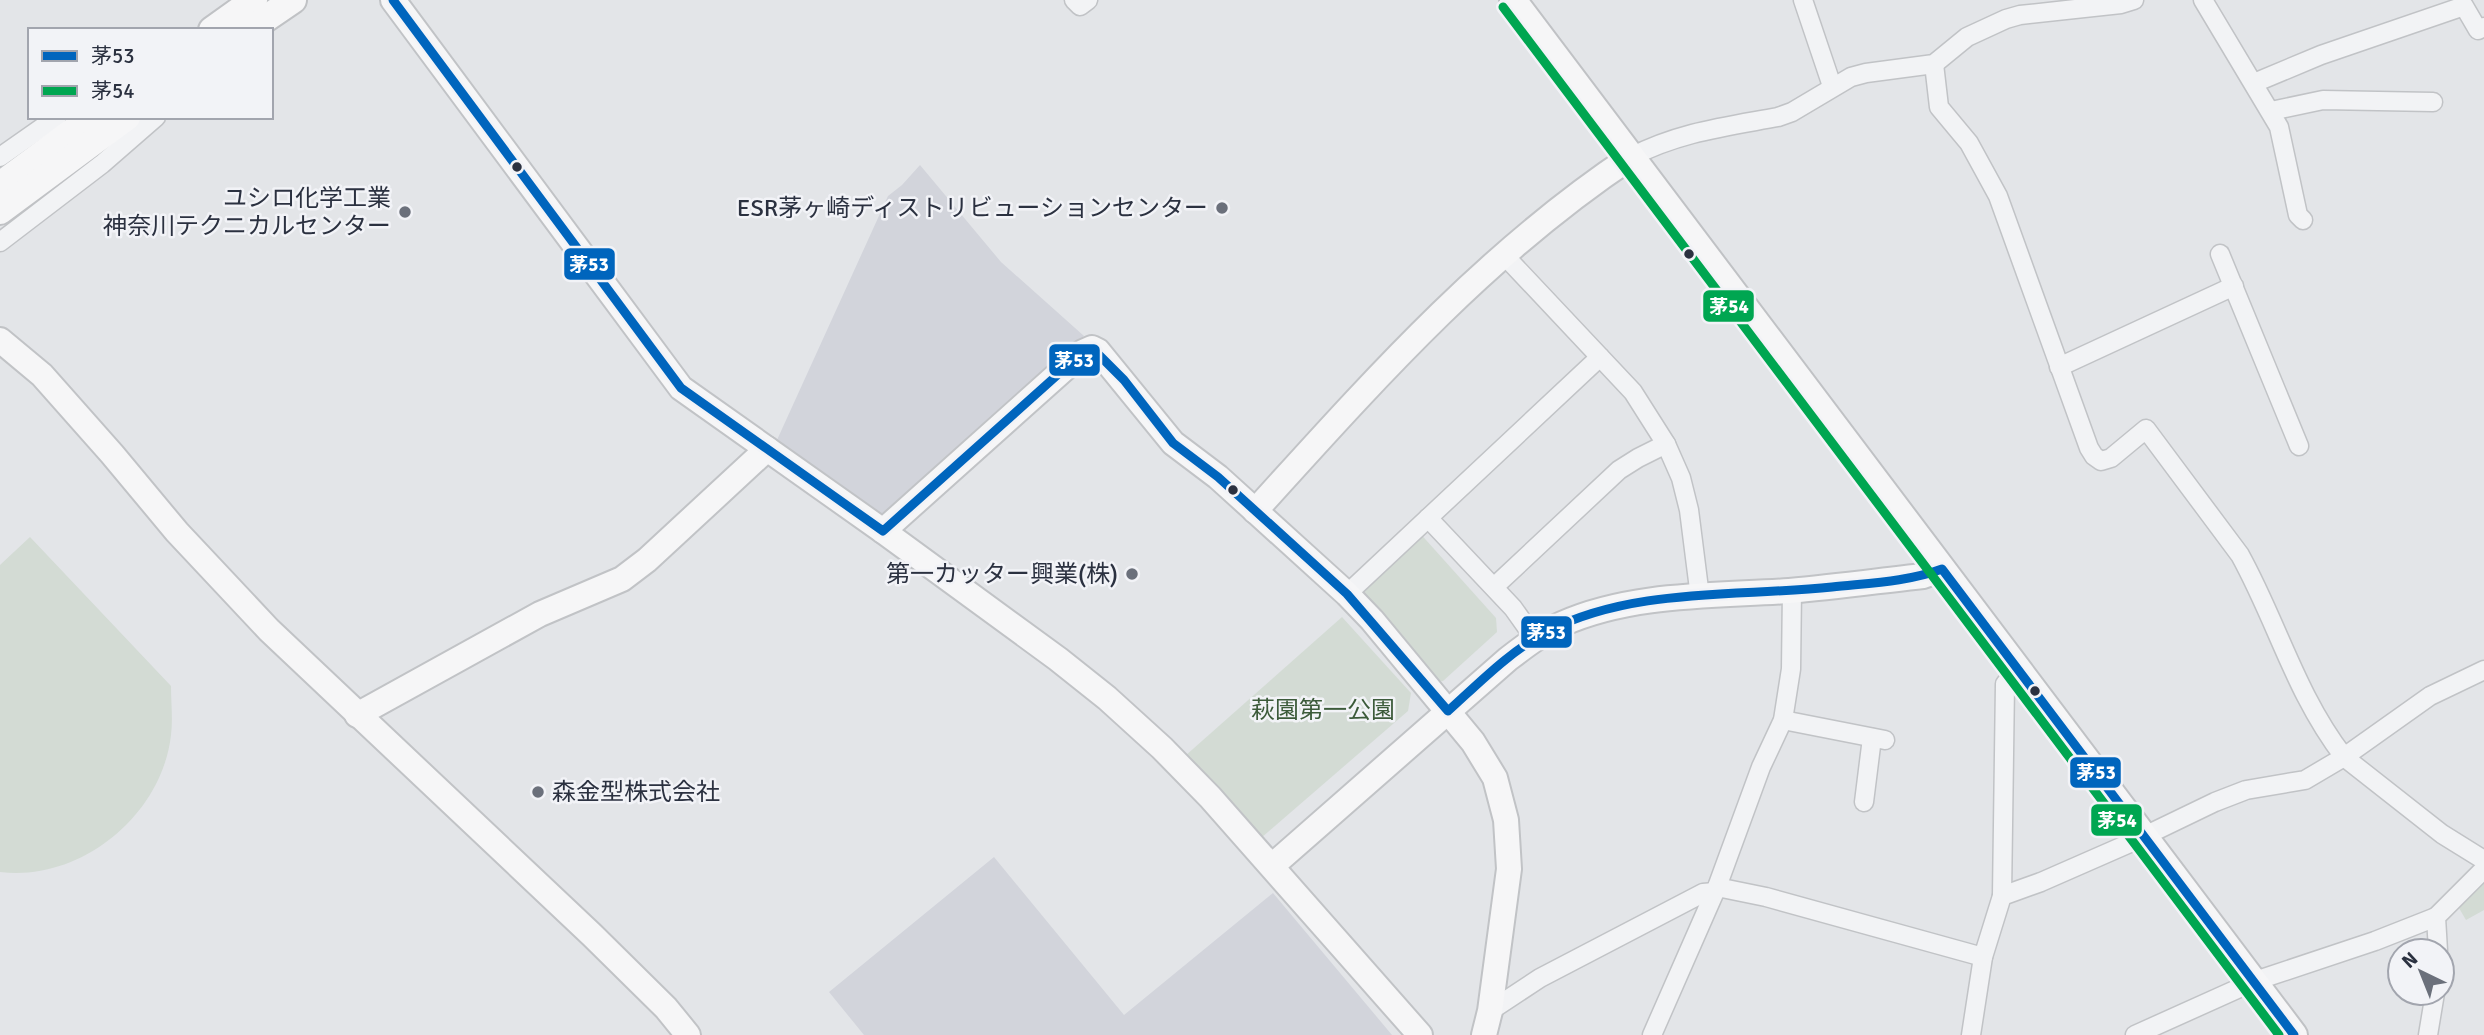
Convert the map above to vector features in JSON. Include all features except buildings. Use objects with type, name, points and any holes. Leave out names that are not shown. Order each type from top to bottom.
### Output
[{"type":"main road","points":[[215,28],[254,0]]},
{"type":"main road","points":[[253,28],[293,0]]},
{"type":"main road","points":[[1513,0],[2294,1035]]},
{"type":"main road","points":[[0,185],[89,119]]},
{"type":"main road","points":[[0,211],[124,119]]},
{"type":"street","points":[[393,0],[681,388],[883,531],[1107,698],[1162,748],[1272,866],[1420,1035]]},
{"type":"street","points":[[1074,0],[1080,6],[1088,0]]},
{"type":"street","points":[[1803,0],[1832,86]]},
{"type":"street","points":[[1255,511],[1378,374],[1438,313],[1544,219],[1631,157],[1687,134],[1792,112],[1832,86],[1866,73],[1934,64],[1967,37],[2006,19],[2134,0]]},
{"type":"street","points":[[2203,0],[2279,127],[2298,215],[2303,220]]},
{"type":"street","points":[[2254,83],[2321,55],[2464,6],[2478,30],[2484,27]]},
{"type":"street","points":[[1934,64],[1939,107],[1969,142],[1998,196],[2094,456],[2101,461],[2111,458],[2146,429],[2218,524],[2252,578],[2307,701],[2344,757],[2442,834],[2484,860]]},
{"type":"street","points":[[2271,111],[2323,100],[2433,102]]},
{"type":"street","points":[[0,157],[54,119]]},
{"type":"street","points":[[0,242],[102,164],[154,119]]},
{"type":"street","points":[[2220,254],[2299,446]]},
{"type":"street","points":[[1504,255],[1633,392],[1667,444],[1681,478],[1689,510],[1700,597]]},
{"type":"street","points":[[2059,367],[2234,286]]},
{"type":"street","points":[[0,340],[42,375],[113,454],[177,532],[269,631],[592,934],[666,1008],[688,1035]]},
{"type":"street","points":[[883,531],[1083,352],[1093,348],[1124,380],[1173,443],[1218,477],[1347,594],[1473,742],[1495,778],[1506,820],[1509,869],[1487,1021]]},
{"type":"street","points":[[1347,594],[1600,357]]},
{"type":"street","points":[[1494,587],[1619,470],[1667,444]]},
{"type":"street","points":[[357,715],[540,614],[622,579],[647,560],[768,449]]},
{"type":"street","points":[[1429,518],[1513,608],[1535,639]]},
{"type":"street","points":[[1272,866],[1448,711],[1535,639],[1561,624],[1631,604],[1923,576],[1942,569]]},
{"type":"street","points":[[1652,1035],[1716,890],[1761,767],[1783,720],[1791,669],[1792,590]]},
{"type":"street","points":[[1971,1035],[1983,957],[2002,897],[2004,684],[2019,668]]},
{"type":"street","points":[[2002,897],[2246,790],[2305,780],[2344,757],[2430,696],[2484,670]]},
{"type":"street","points":[[1783,720],[1879,739],[1864,802]]},
{"type":"street","points":[[2135,1035],[2255,981],[2375,941],[2436,917],[2484,869]]},
{"type":"street","points":[[1465,1035],[1487,1021],[1540,978],[1703,893],[1716,890],[1766,897],[1983,957]]},
{"type":"street","points":[[2436,917],[2437,937]]},
{"type":"street","points":[[2428,1035],[2433,1007]]},
{"type":"shaded area","points":[[920,165],[1001,262],[1084,336],[888,514],[881,514],[777,440],[888,196]]},
{"type":"shaded area","points":[[994,857],[1124,1015],[1273,893],[1392,1035],[864,1035],[829,992]]},
{"type":"green space","points":[[1417,530],[1496,618],[1497,632],[1443,681],[1433,683],[1353,592]]},
{"type":"green space","points":[[30,537],[171,686],[172,729],[164,764],[152,792],[134,816],[113,837],[87,854],[60,866],[30,872],[0,872],[0,565]]},
{"type":"green space","name":"萩園第一公園","points":[[1342,617],[1411,693],[1408,711],[1261,838],[1185,756]]},
{"type":"green space","points":[[2484,882],[2484,910],[2466,920],[2459,908]]},
{"type":"transit line","name":"茅53","points":[[393,0],[681,388],[883,531],[1083,352],[1092,348],[1124,380],[1173,443],[1218,477],[1347,594],[1448,711],[1495,668],[1534,639],[1581,617],[1615,607],[1687,596],[1796,590],[1887,581],[1942,569],[2294,1035]]},
{"type":"transit line","name":"茅54","points":[[1503,7],[2279,1035]]},
{"type":"place","name":"ESR茅ヶ崎ディストリビューションセンター","points":[[1222,208]]},
{"type":"place","name":"ユシロ化学工業 神奈川テクニカルセンター","points":[[405,212]]},
{"type":"place","name":"第一カッター興業(株)","points":[[1132,574]]},
{"type":"place","name":"森金型株式会社","points":[[538,792]]}]
